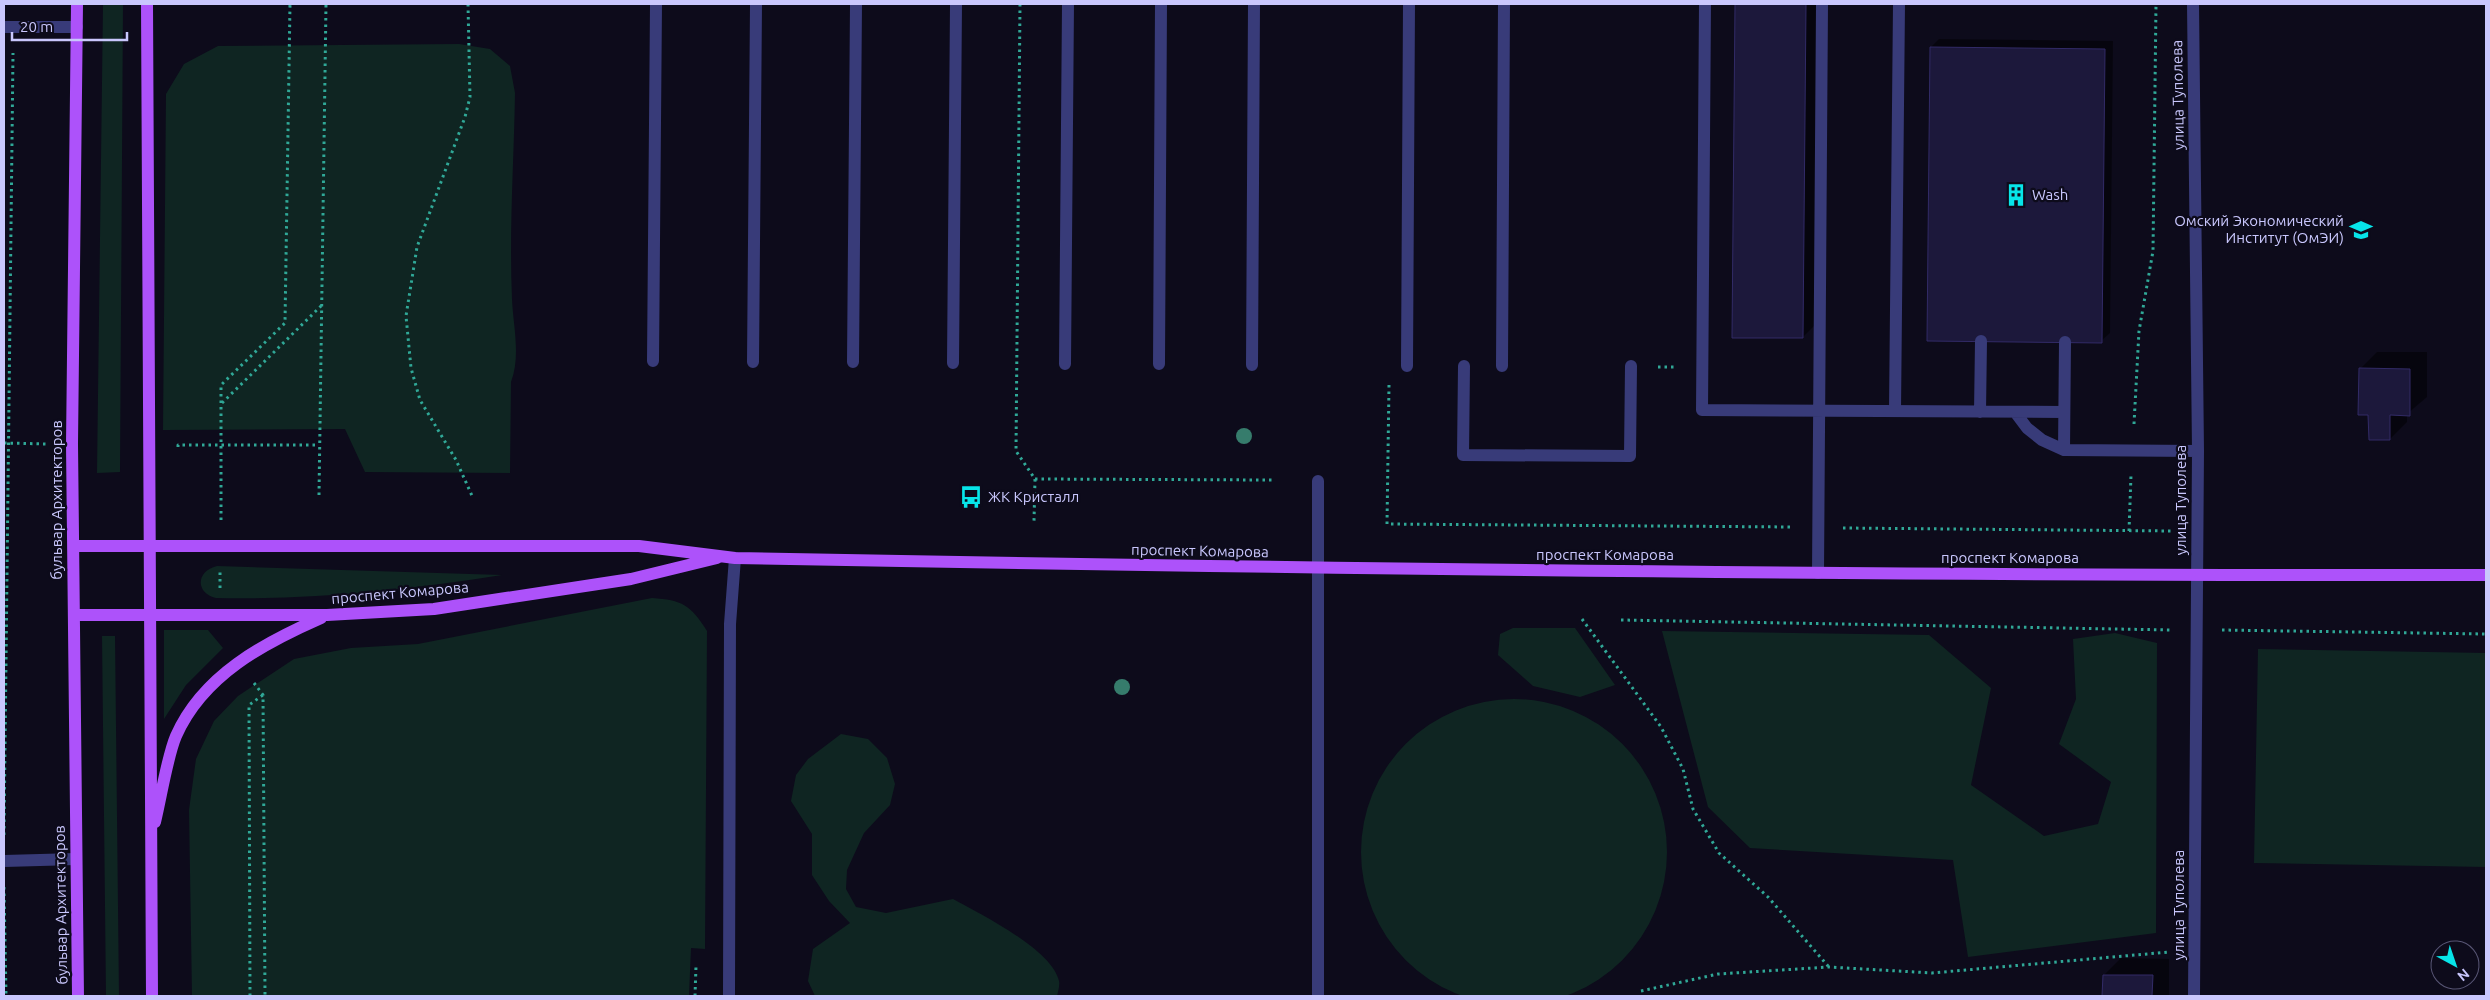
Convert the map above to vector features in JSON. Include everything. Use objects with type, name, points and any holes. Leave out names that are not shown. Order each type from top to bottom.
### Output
[{"type":"main road","name":"бульвар Архитекторов","points":[[77,4],[72,444],[78,996]]},
{"type":"main road","points":[[147,4],[152,996]]},
{"type":"main road","name":"проспект Комарова","points":[[74,546],[639,546],[730,557],[1319,569],[2197,576],[2486,575]]},
{"type":"main road","name":"проспект Комарова","points":[[74,615],[327,615],[434,609],[631,579],[730,557]]},
{"type":"main road","points":[[150,844],[175,736],[189,713],[209,688],[244,657],[284,634],[327,615]]},
{"type":"street","points":[[653,362],[656,4]]},
{"type":"street","points":[[753,362],[756,4]]},
{"type":"street","points":[[853,362],[856,4]]},
{"type":"street","points":[[953,363],[956,4]]},
{"type":"street","points":[[1065,364],[1068,4]]},
{"type":"street","points":[[1158,364],[1161,4]]},
{"type":"street","points":[[1252,365],[1254,4]]},
{"type":"street","points":[[1407,366],[1409,4]]},
{"type":"street","points":[[1502,366],[1504,4]]},
{"type":"street","points":[[1705,4],[1702,410],[2064,412]]},
{"type":"street","points":[[1818,573],[1822,4]]},
{"type":"street","points":[[1895,411],[1899,4]]},
{"type":"street","name":"улица Туполева","points":[[2193,4],[2198,452],[2194,996]]},
{"type":"street","points":[[4,27],[77,27]]},
{"type":"street","points":[[1980,412],[1981,341]]},
{"type":"street","points":[[2064,450],[2065,342]]},
{"type":"street","points":[[1464,366],[1463,455],[1610,456],[1630,456],[1630,366]]},
{"type":"street","points":[[2015,412],[2027,428],[2042,440],[2064,450],[2198,452]]},
{"type":"street","points":[[1318,481],[1318,996]]},
{"type":"street","points":[[729,996],[730,557]]},
{"type":"street","points":[[4,861],[76,859]]},
{"type":"path","points":[[290,4],[285,323],[222,385],[221,403],[322,306]]},
{"type":"path","points":[[319,495],[326,4]]},
{"type":"path","points":[[468,4],[470,97],[465,117],[417,247],[406,316],[411,368],[420,400],[456,460],[473,498]]},
{"type":"path","points":[[1020,4],[1016,451],[1034,479],[1034,520]]},
{"type":"path","points":[[2129,531],[2139,331],[2153,251],[2156,4]]},
{"type":"path","points":[[4,839],[6,443],[13,46]]},
{"type":"path","points":[[1388,524],[1389,375]]},
{"type":"path","points":[[6,443],[54,444]]},
{"type":"path","points":[[178,445],[319,445]]},
{"type":"path","points":[[1034,479],[1272,480]]},
{"type":"path","points":[[1582,620],[1661,727],[1684,769],[1693,809],[1720,853],[1768,897],[1829,967]]},
{"type":"path","points":[[1621,620],[2486,634]]},
{"type":"path","points":[[250,996],[249,705],[263,694],[265,996]]},
{"type":"path","points":[[4,881],[6,996]]},
{"type":"path","points":[[1641,991],[1718,974],[1829,967],[1932,973],[2195,950]]},
{"type":"path","points":[[695,996],[696,966]]},
{"type":"green space","points":[[103,4],[123,4],[120,472],[97,473]]},
{"type":"green space","points":[[459,44],[490,49],[510,66],[515,93],[511,247],[516,362],[511,382],[510,473],[365,472],[345,429],[163,430],[166,94],[184,64],[218,46]]},
{"type":"green space","points":[[217,566],[502,575],[431,585],[324,596],[216,598],[204,592],[201,582],[205,572]]},
{"type":"green space","points":[[652,598],[671,600],[685,606],[696,615],[707,631],[705,949],[691,948],[689,996],[192,996],[189,810],[196,759],[214,721],[238,696],[294,659],[351,648],[418,644]]},
{"type":"green space","points":[[1513,628],[1575,628],[1615,685],[1580,697],[1533,686],[1498,655],[1500,634]]},
{"type":"green space","points":[[164,630],[208,630],[223,648],[186,685],[164,719]]},
{"type":"green space","points":[[1662,631],[1929,635],[1991,688],[1971,785],[2044,836],[2098,824],[2111,782],[2059,744],[2076,699],[2073,639],[2115,633],[2157,643],[2156,933],[1968,957],[1953,860],[1750,848],[1708,807]]},
{"type":"green space","points":[[102,636],[115,636],[119,996],[106,996]]},
{"type":"green space","points":[[2258,649],[2486,653],[2486,867],[2254,863]]},
{"type":"green space","points":[[1514,699],[1544,702],[1572,711],[1599,725],[1622,744],[1641,767],[1655,794],[1664,822],[1667,852],[1664,882],[1655,910],[1641,937],[1622,960],[1599,979],[1572,993],[1544,1002],[1514,1005],[1484,1002],[1456,993],[1429,979],[1406,960],[1387,937],[1373,910],[1364,882],[1361,852],[1364,822],[1373,794],[1387,767],[1406,744],[1429,725],[1456,711],[1484,702]]},
{"type":"green space","points":[[841,734],[868,739],[887,758],[895,784],[890,805],[864,833],[847,870],[846,889],[856,907],[886,913],[953,899],[997,923],[1030,945],[1043,957],[1054,969],[1059,981],[1057,996],[815,996],[808,981],[813,949],[850,923],[829,901],[812,875],[812,834],[791,801],[796,775],[808,759]]},
{"type":"building","points":[[1735,4],[1806,4],[1803,338],[1732,338]]},
{"type":"building","name":"Wash","points":[[1930,47],[2105,49],[2102,343],[1927,341]]},
{"type":"building","points":[[2359,368],[2410,369],[2410,416],[2390,415],[2390,440],[2369,440],[2368,415],[2358,415]]},
{"type":"building","points":[[2103,975],[2153,975],[2152,996],[2102,996]]},
{"type":"place","name":"Wash","points":[[2016,195]]},
{"type":"place","name":"Омский Экономический Институт (ОмЭИ)","points":[[2361,230]]},
{"type":"place","name":"ЖК Кристалл","points":[[971,497]]}]
